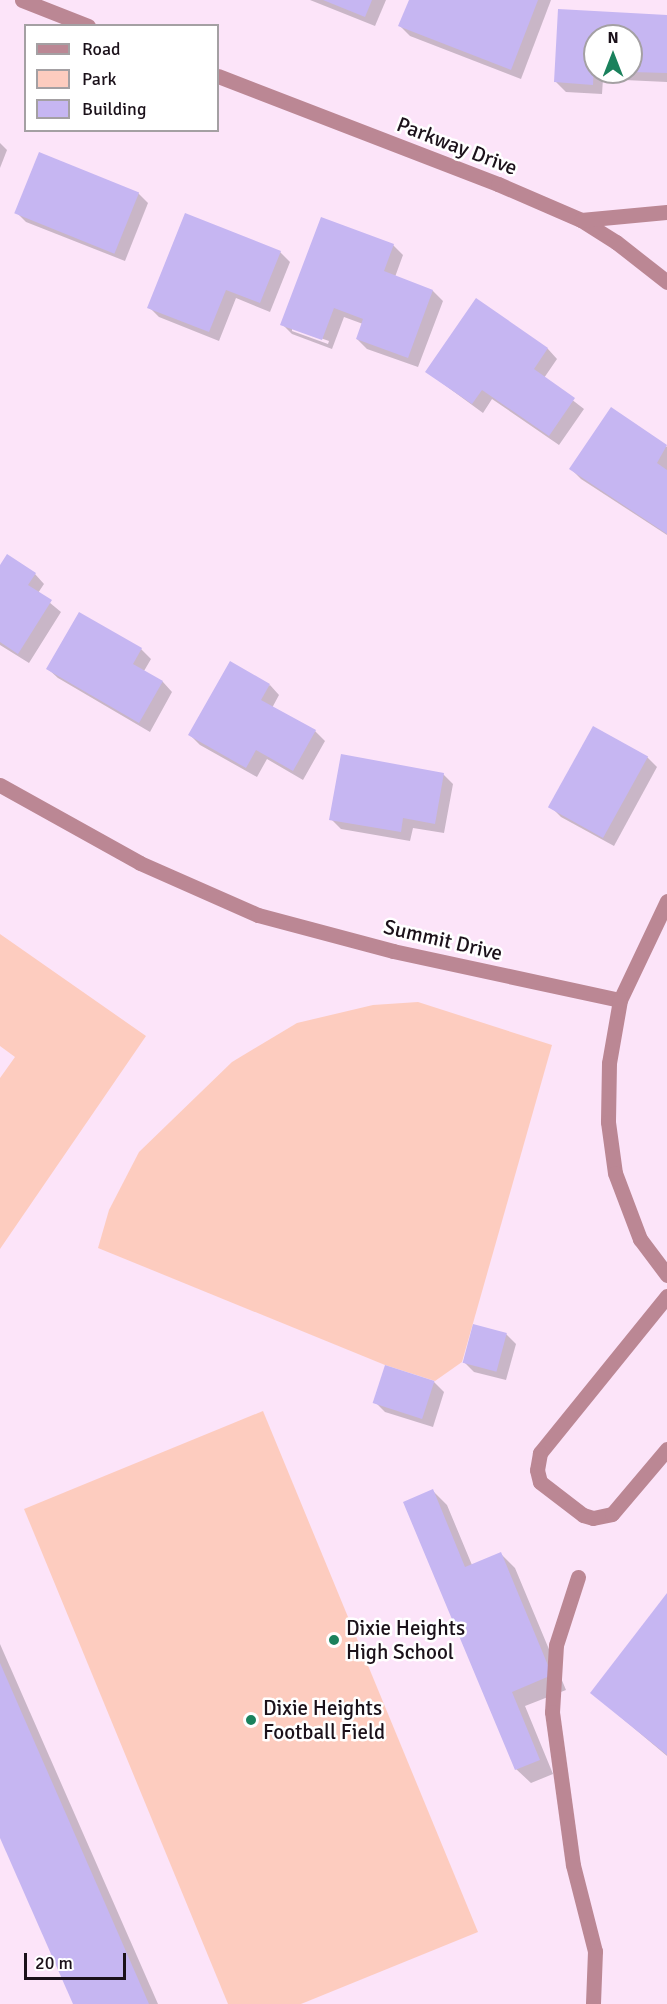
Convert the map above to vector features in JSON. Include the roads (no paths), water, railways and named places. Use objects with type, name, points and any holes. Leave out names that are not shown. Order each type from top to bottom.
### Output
[{"type":"street","points":[[22,0],[83,24]]},
{"type":"street","name":"Parkway Drive","points":[[219,76],[498,184],[581,220],[616,242],[667,282]]},
{"type":"street","points":[[581,220],[667,212]]},
{"type":"street","name":"Summit Drive","points":[[0,785],[140,864],[258,915],[393,951],[620,1000]]},
{"type":"street","points":[[667,901],[620,1000],[609,1063],[608,1122],[615,1173],[640,1239],[667,1275]]},
{"type":"street","points":[[667,1296],[540,1453],[537,1470],[540,1482],[583,1515],[593,1518],[612,1514],[667,1449]]},
{"type":"street","points":[[578,1577],[556,1645],[552,1712],[573,1865],[595,1951],[593,2004]]},
{"type":"place","name":"Dixie Heights High School","points":[[334,1640]]},
{"type":"place","name":"Dixie Heights Football Field","points":[[251,1720]]}]
